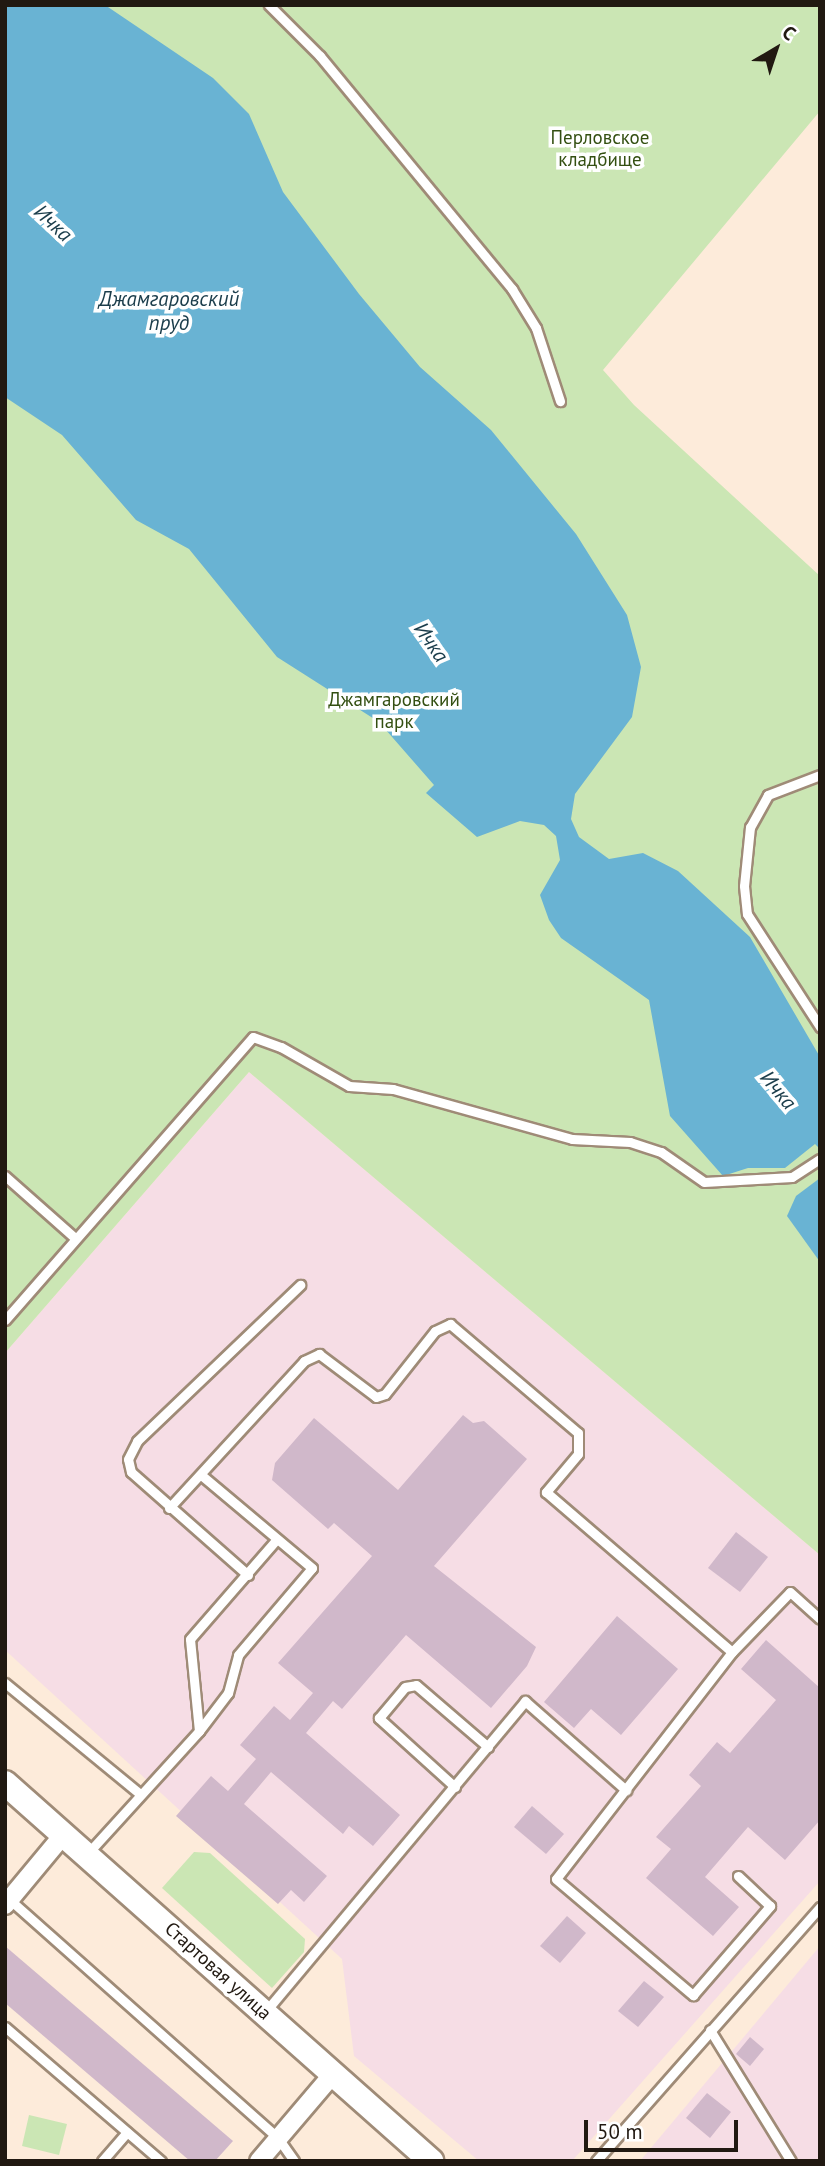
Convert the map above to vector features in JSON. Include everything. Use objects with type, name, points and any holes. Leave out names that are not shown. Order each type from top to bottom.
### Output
[{"type":"street","name":"Стартовая улица","points":[[5,1783],[431,2161]]},
{"type":"street","points":[[7,1900],[64,1835]]},
{"type":"street","points":[[259,2161],[333,2074]]},
{"type":"lane","points":[[269,5],[320,56],[512,289],[536,328],[560,401]]},
{"type":"lane","points":[[820,775],[768,795],[750,827],[744,886],[747,914],[820,1027]]},
{"type":"lane","points":[[5,1320],[253,1037],[281,1046],[349,1086],[393,1089],[572,1139],[630,1142],[661,1152],[704,1182],[792,1177],[820,1159]]},
{"type":"lane","points":[[5,1176],[75,1238]]},
{"type":"lane","points":[[248,1575],[131,1472],[128,1459],[137,1441],[300,1285]]},
{"type":"lane","points":[[169,1508],[303,1361],[319,1354],[376,1397],[385,1394],[435,1331],[450,1324],[578,1433],[578,1454],[546,1492],[732,1651]]},
{"type":"lane","points":[[87,1855],[199,1731],[228,1693],[238,1655],[312,1568],[201,1475]]},
{"type":"lane","points":[[199,1731],[190,1639],[276,1540]]},
{"type":"lane","points":[[738,1876],[770,1906],[693,1995],[556,1880],[732,1651],[790,1592],[820,1619]]},
{"type":"lane","points":[[5,1683],[140,1794]]},
{"type":"lane","points":[[454,1787],[379,1718],[405,1687],[416,1685],[488,1747]]},
{"type":"lane","points":[[265,2013],[525,1701],[626,1790]]},
{"type":"lane","points":[[7,1900],[278,2138],[294,2161]]},
{"type":"lane","points":[[596,2161],[820,1907]]},
{"type":"lane","points":[[5,2028],[160,2161]]},
{"type":"lane","points":[[710,2030],[791,2161]]},
{"type":"lane","points":[[103,2161],[127,2132]]},
{"type":"shaded area","points":[[249,1072],[820,1555],[820,1881],[572,2161],[479,2161],[354,2056],[342,1959],[5,1650],[5,1353]]},
{"type":"shaded area","points":[[820,1946],[820,2161],[640,2161]]},
{"type":"green space","name":"Джамгаровский парк","points":[[5,5],[820,5],[820,111],[603,370],[634,405],[820,576],[820,1555],[249,1072],[5,1353]]},
{"type":"green space","points":[[194,1852],[210,1853],[305,1939],[304,1952],[272,1988],[162,1888]]},
{"type":"green space","points":[[29,2115],[67,2124],[59,2155],[22,2146]]},
{"type":"water","name":"Джамгаровский пруд","points":[[5,5],[105,5],[213,78],[249,114],[283,192],[359,294],[420,367],[491,430],[576,534],[627,615],[641,667],[632,717],[575,794],[571,819],[579,837],[609,859],[643,853],[678,871],[750,937],[820,1057],[820,1149],[815,1144],[785,1168],[748,1168],[723,1176],[670,1116],[649,1000],[561,938],[549,920],[540,895],[560,860],[556,836],[544,825],[520,821],[477,837],[426,793],[434,785],[379,722],[277,657],[189,549],[136,520],[62,435],[5,397]]},
{"type":"water","points":[[820,1178],[820,1262],[787,1216],[796,1196]]},
{"type":"building","points":[[463,1415],[473,1423],[484,1421],[527,1459],[434,1566],[536,1647],[527,1666],[491,1708],[406,1635],[342,1709],[333,1701],[306,1733],[400,1815],[373,1846],[349,1826],[343,1834],[271,1772],[244,1804],[327,1876],[304,1902],[291,1890],[278,1904],[176,1816],[211,1776],[228,1791],[256,1759],[240,1745],[274,1706],[290,1720],[313,1693],[278,1663],[372,1556],[334,1523],[328,1529],[272,1480],[275,1463],[314,1418],[398,1490]]},
{"type":"building","points":[[736,1532],[768,1557],[740,1592],[708,1568]]},
{"type":"building","points":[[617,1616],[678,1669],[621,1735],[591,1709],[574,1728],[544,1702]]},
{"type":"building","points":[[766,1640],[820,1688],[820,1820],[785,1860],[748,1827],[705,1877],[739,1907],[713,1936],[646,1878],[671,1849],[656,1837],[701,1786],[689,1775],[717,1742],[730,1753],[776,1700],[741,1669]]},
{"type":"building","points":[[532,1806],[564,1834],[546,1854],[514,1827]]},
{"type":"building","points":[[567,1916],[586,1933],[560,1963],[540,1946]]},
{"type":"building","points":[[5,1946],[233,2141],[215,2161],[190,2161],[5,2003]]},
{"type":"building","points":[[644,1981],[664,1997],[638,2027],[618,2011]]},
{"type":"building","points":[[750,2037],[764,2049],[750,2066],[736,2054]]},
{"type":"building","points":[[707,2093],[731,2112],[710,2138],[686,2118]]},
{"type":"park label","name":"Перловское кладбище","points":[[600,149]]},
{"type":"water label","name":"Ичка","points":[[53,223]]},
{"type":"water label","name":"Ичка","points":[[431,642]]},
{"type":"water label","name":"Ичка","points":[[778,1090]]}]
